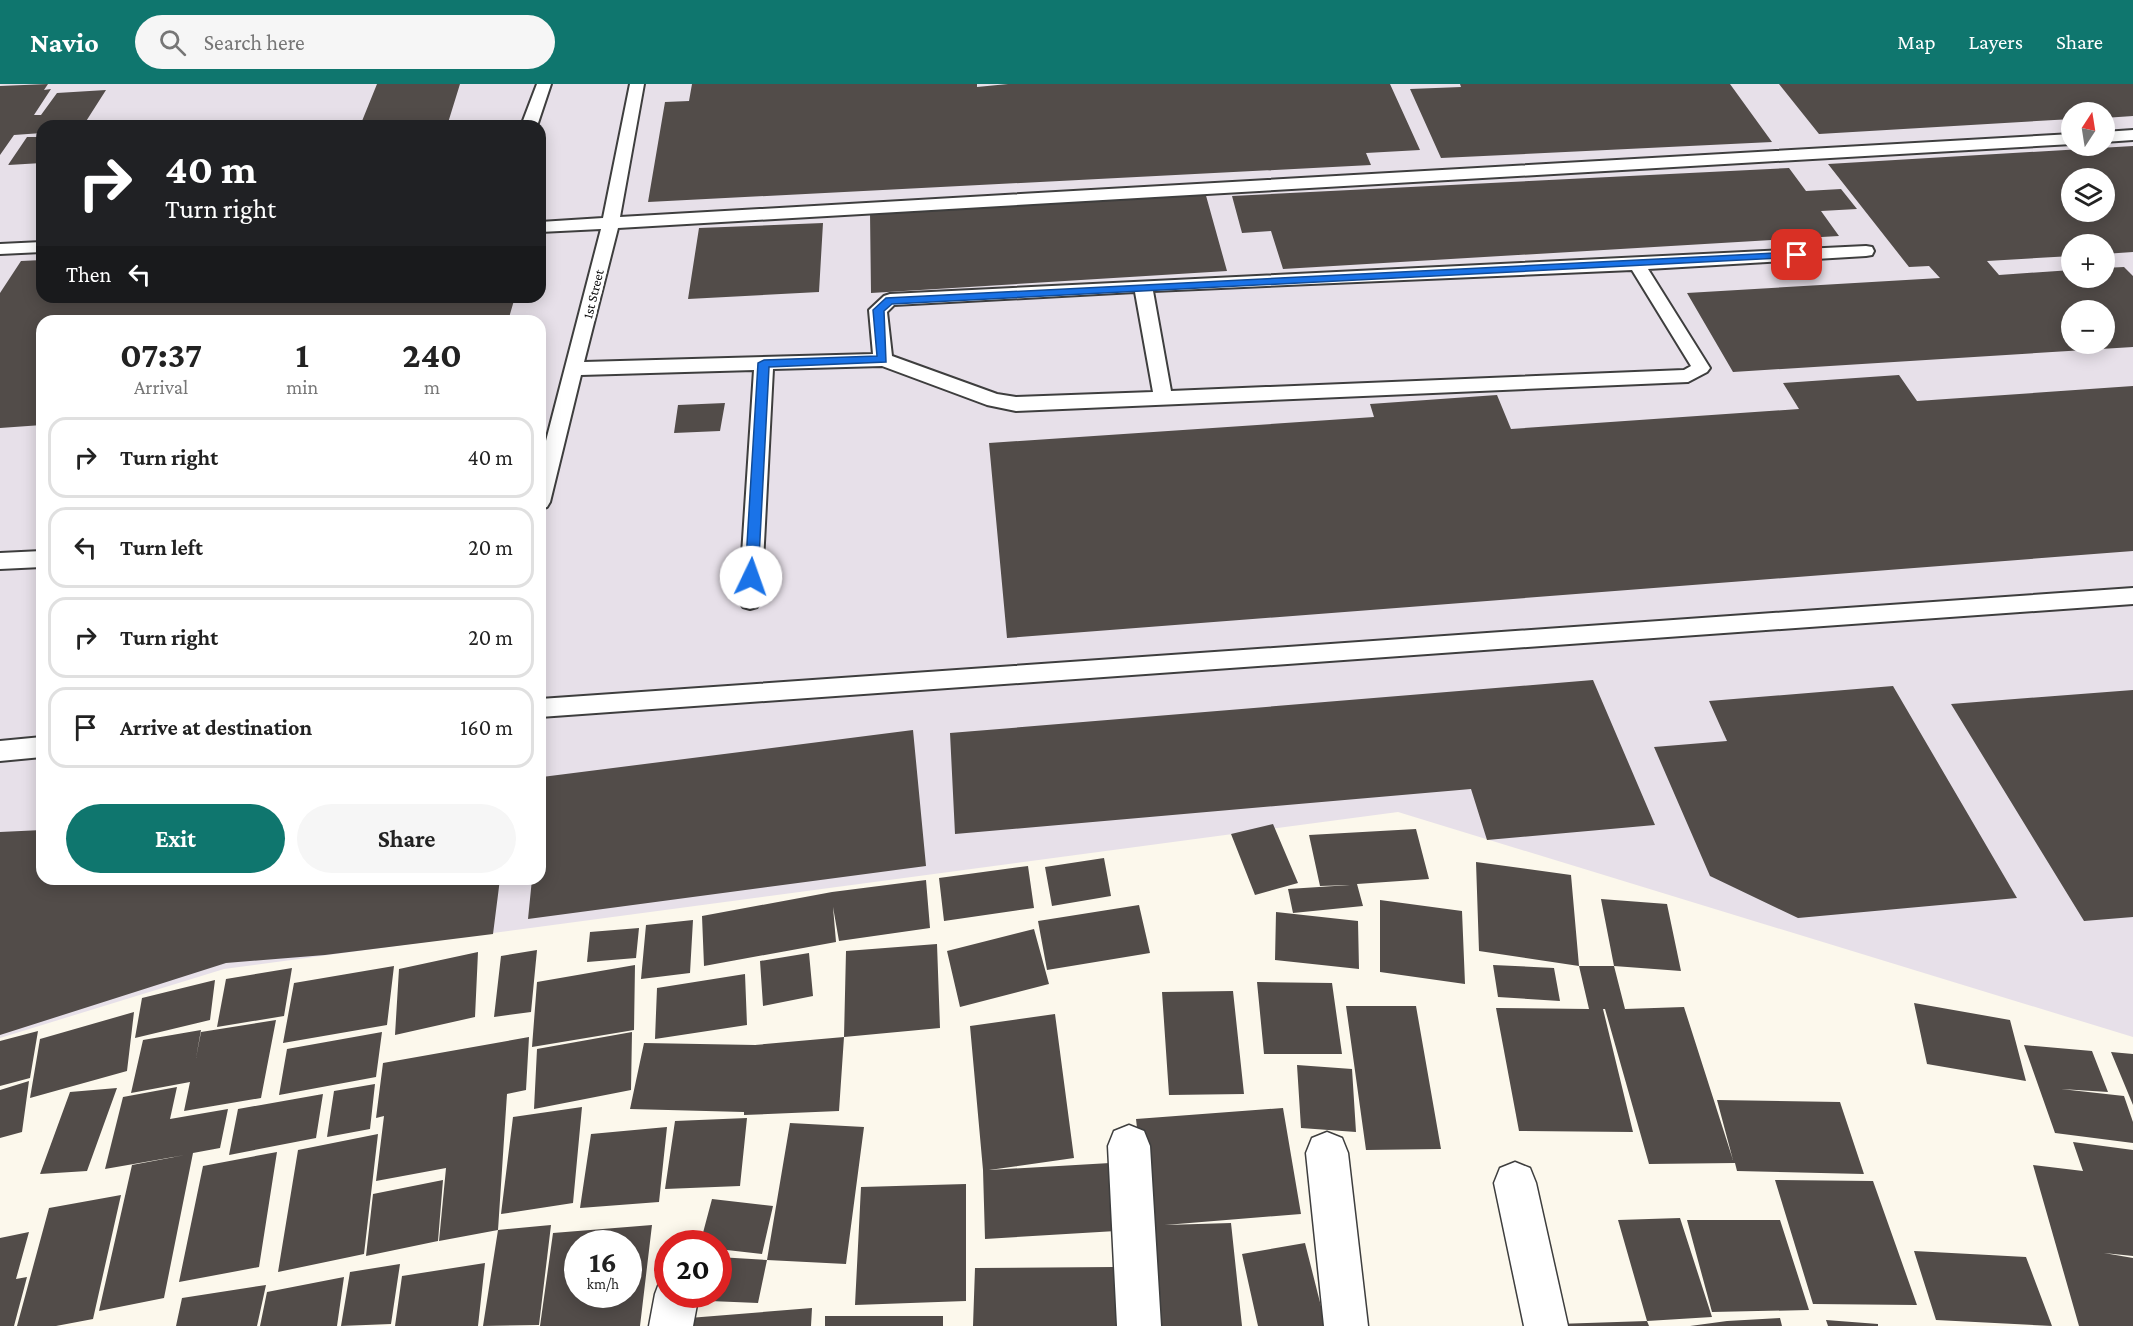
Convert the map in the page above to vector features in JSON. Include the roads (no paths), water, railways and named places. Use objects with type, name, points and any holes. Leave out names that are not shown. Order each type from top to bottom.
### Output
[{"type":"street","points":[[1129,1146],[1139,1326]]},
{"type":"street","points":[[1327,1154],[1346,1326]]},
{"type":"street","points":[[1515,1183],[1546,1326]]},
{"type":"street","points":[[671,1326],[674,1308]]},
{"type":"lane","points":[[531,120],[544,84]]},
{"type":"lane","name":"1st Street","points":[[546,478],[610,225],[637,84]]},
{"type":"lane","points":[[2115,136],[2133,135]]},
{"type":"lane","points":[[546,227],[610,225],[2061,140]]},
{"type":"lane","points":[[0,249],[36,247]]},
{"type":"lane","points":[[883,360],[878,310],[890,300],[1866,251]]},
{"type":"lane","points":[[573,369],[883,360],[994,400],[1017,404],[1688,376],[1701,368],[1637,264]]},
{"type":"lane","points":[[1143,286],[1163,398]]},
{"type":"lane","points":[[750,601],[764,363]]},
{"type":"lane","points":[[0,561],[36,559]]},
{"type":"lane","points":[[546,708],[2133,596]]},
{"type":"lane","points":[[0,751],[36,748]]}]
